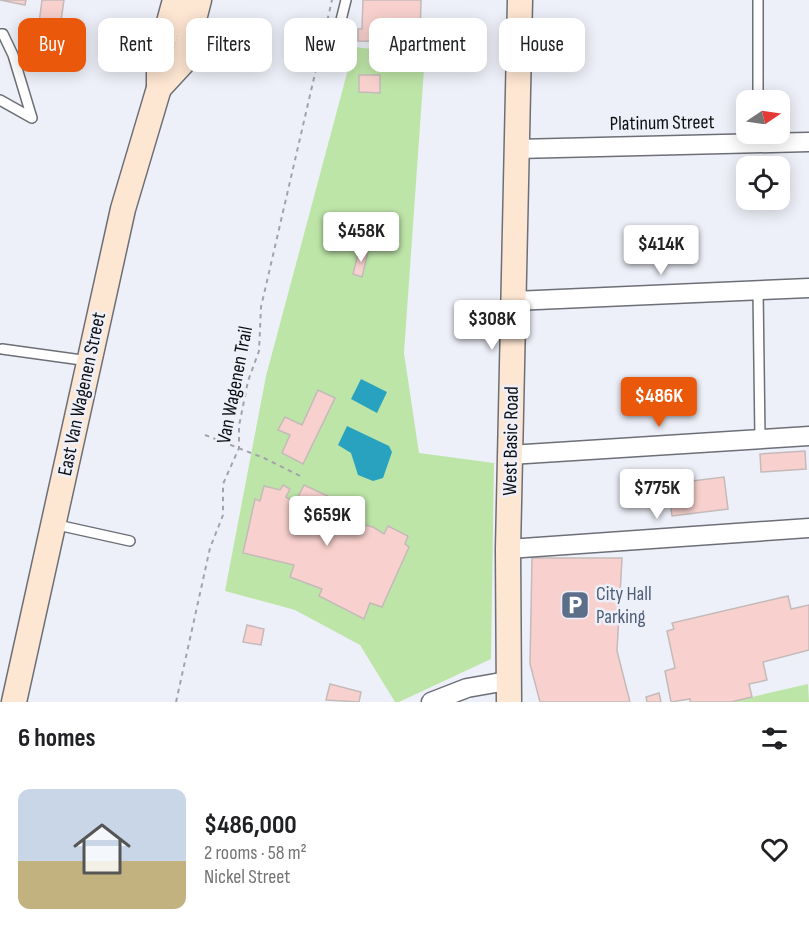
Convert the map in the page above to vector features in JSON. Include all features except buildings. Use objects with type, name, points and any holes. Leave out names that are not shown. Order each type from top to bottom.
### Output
[{"type":"main road","name":"East Van Wagenen Street","points":[[14,702],[123,209],[159,88],[159,59],[175,0]]},
{"type":"main road","name":"East Van Wagenen Street","points":[[159,88],[183,62],[199,0]]},
{"type":"main road","name":"West Basic Road","points":[[508,692],[508,549],[520,0]]},
{"type":"street","name":"Platinum Street","points":[[517,149],[736,139]]},
{"type":"street","name":"Platinum Street","points":[[790,141],[809,142]]},
{"type":"street","points":[[514,301],[809,288]]},
{"type":"street","points":[[510,455],[809,436]]},
{"type":"street","points":[[508,549],[809,528]]},
{"type":"street","points":[[431,702],[467,688],[508,692]]},
{"type":"lane","points":[[342,18],[346,0]]},
{"type":"lane","points":[[758,0],[758,90]]},
{"type":"lane","points":[[0,34],[3,34],[13,55],[32,118],[0,100]]},
{"type":"lane","points":[[758,290],[760,439]]},
{"type":"lane","points":[[2,348],[89,361]]},
{"type":"lane","points":[[53,524],[130,541]]},
{"type":"path","name":"Van Wagenen Trail","points":[[176,702],[210,548],[221,524],[223,484],[239,448],[239,426],[248,381],[259,351],[261,307],[332,0]]},
{"type":"path","points":[[204,435],[239,448],[302,477]]},
{"type":"green space","points":[[357,47],[369,49],[369,72],[424,72],[404,353],[419,453],[494,463],[491,659],[395,702],[360,645],[295,610],[225,591],[266,376],[347,72],[357,72]]},
{"type":"green space","points":[[808,684],[809,702],[730,702]]},
{"type":"water","points":[[361,379],[387,392],[377,413],[351,399]]},
{"type":"water","points":[[347,426],[389,446],[392,452],[383,478],[373,481],[358,475],[351,453],[338,445]]},
{"type":"place","name":"City Hall Parking","points":[[575,605]]}]
